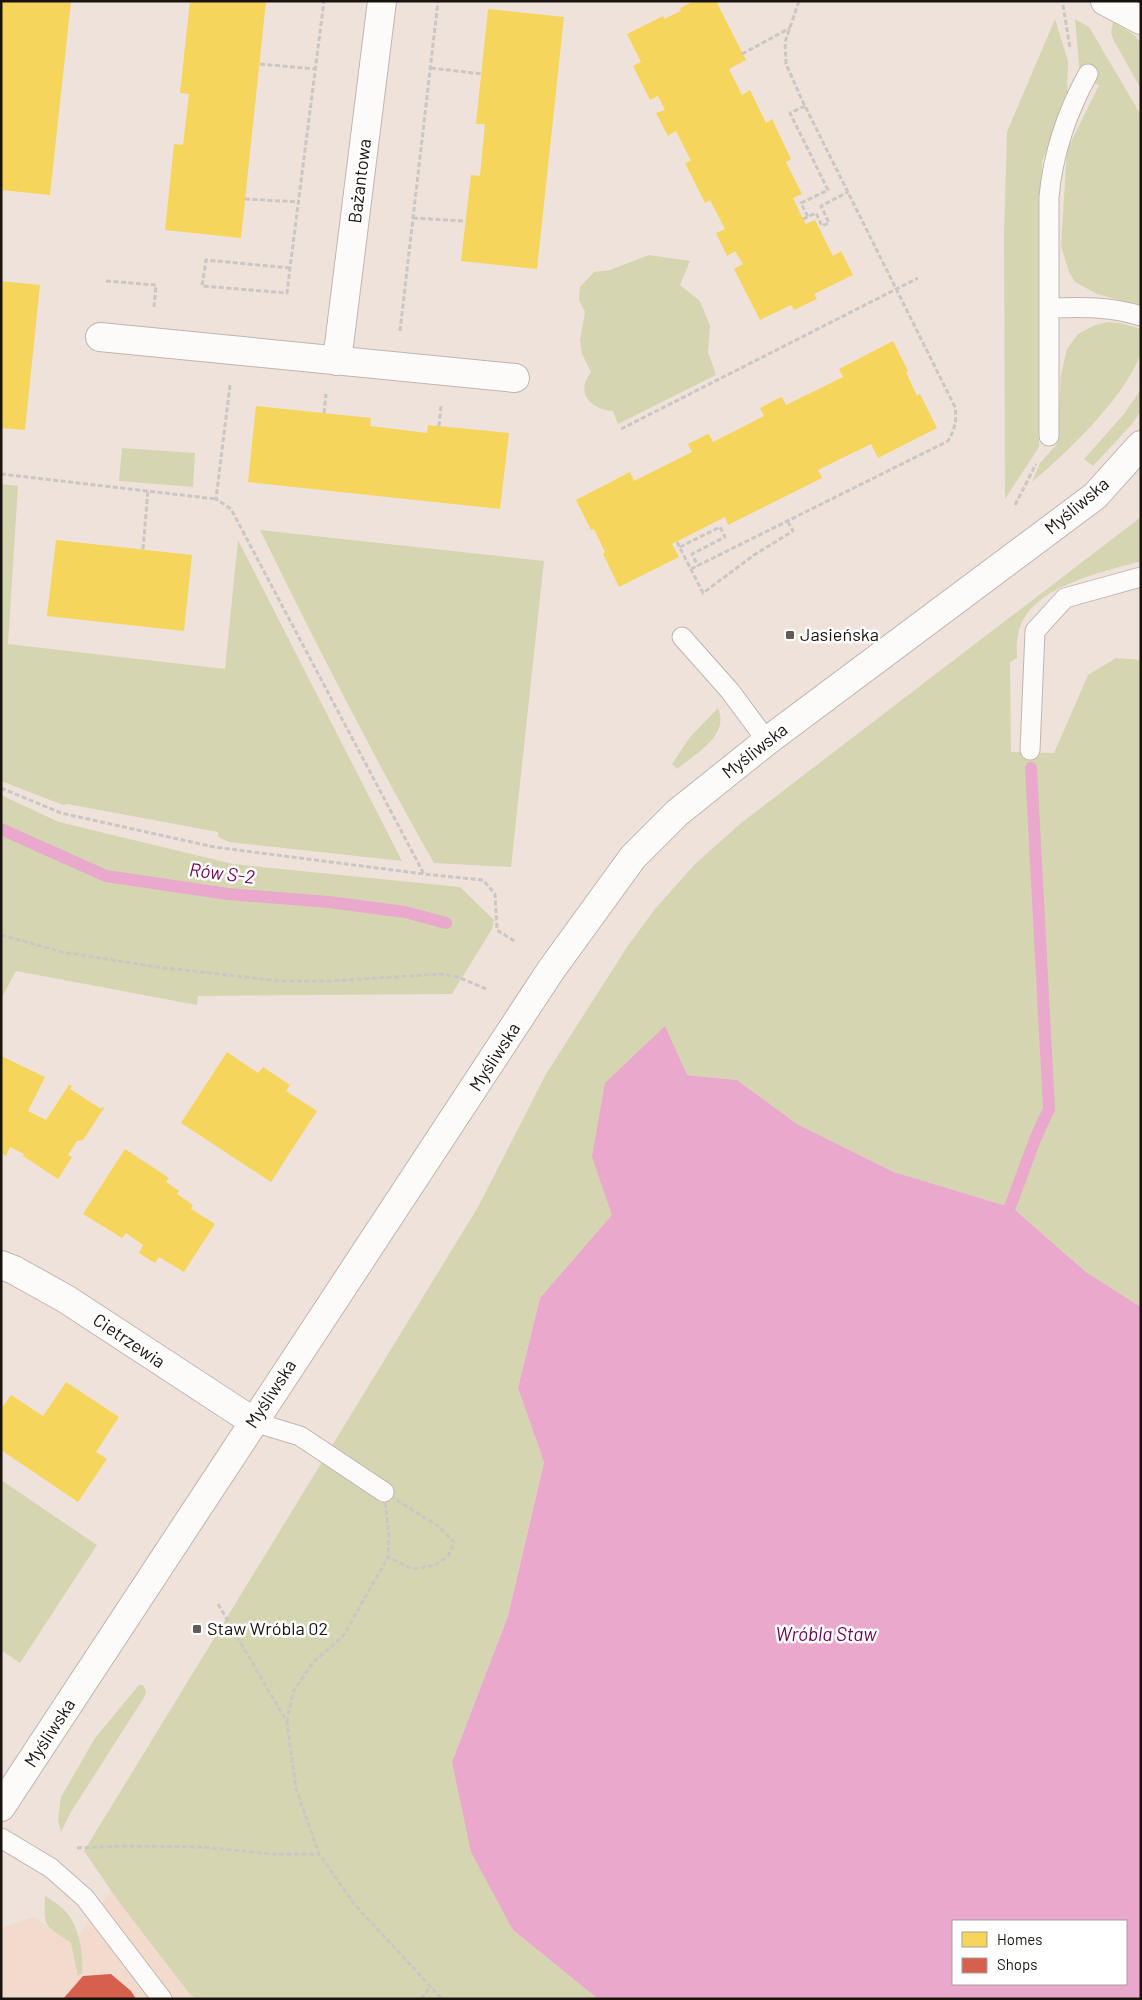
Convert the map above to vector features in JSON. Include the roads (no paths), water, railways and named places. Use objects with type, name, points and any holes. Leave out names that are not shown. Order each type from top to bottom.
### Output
[{"type":"street","name":"Bażantowa","points":[[337,361],[382,1]]},
{"type":"street","points":[[1104,1],[1141,20]]},
{"type":"street","points":[[100,337],[515,378]]},
{"type":"street","name":"Myśliwska","points":[[1,1807],[551,970],[633,858],[677,813],[767,741],[1095,496],[1141,445]]},
{"type":"street","name":"Cietrzewia","points":[[1,1265],[14,1270],[66,1299],[254,1422]]},
{"type":"lane","points":[[1049,436],[1049,197],[1051,174],[1057,149],[1078,93],[1088,74]]},
{"type":"lane","points":[[1049,308],[1094,307],[1120,310],[1141,316]]},
{"type":"lane","points":[[1030,750],[1035,631],[1065,598],[1141,577]]},
{"type":"lane","points":[[682,637],[730,690],[767,741]]},
{"type":"lane","points":[[254,1422],[300,1436],[384,1492]]},
{"type":"lane","points":[[1,1838],[51,1868],[85,1898],[162,1999]]},
{"type":"water","name":"Wróbla Staw","points":[[665,1026],[687,1075],[737,1080],[797,1124],[894,1172],[1013,1208],[1086,1272],[1141,1307],[1141,1999],[598,1999],[513,1930],[471,1852],[452,1762],[508,1616],[544,1462],[518,1388],[540,1298],[612,1215],[592,1157],[605,1083]]},
{"type":"waterway","points":[[1010,1207],[1036,1137],[1049,1109],[1031,768]]},
{"type":"waterway","name":"Rów S-2","points":[[1,829],[106,876],[228,894],[329,902],[405,912],[446,923]]},
{"type":"place","name":"Jasieńska","points":[[790,635]]},
{"type":"place","name":"Staw Wróbla 02","points":[[197,1629]]}]
